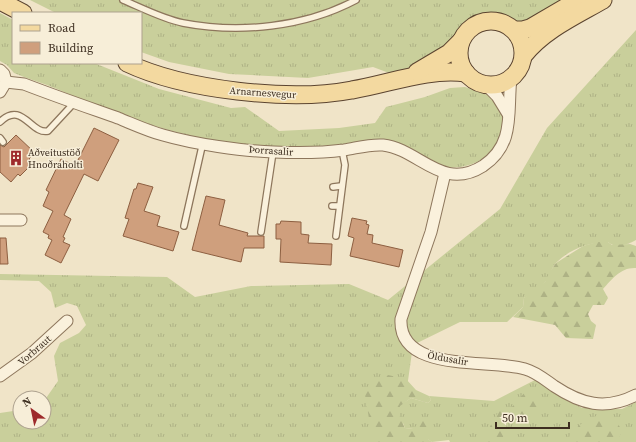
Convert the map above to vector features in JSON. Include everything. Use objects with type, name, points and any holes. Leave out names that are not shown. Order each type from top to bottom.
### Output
[{"type":"main road","points":[[514,30],[530,28],[578,0]]},
{"type":"main road","points":[[524,55],[520,37],[514,30],[498,21],[484,22],[472,27],[461,41],[459,58],[466,73],[478,82],[486,85],[500,84],[512,78],[522,64],[524,55],[533,43],[546,33],[603,0]]},
{"type":"main road","points":[[0,1],[21,12]]},
{"type":"main road","name":"Arnarnesvegur","points":[[401,79],[434,63],[449,53],[461,41]]},
{"type":"main road","name":"Arnarnesvegur","points":[[130,64],[148,71],[209,86],[237,91],[304,95],[351,91],[401,79],[448,72],[466,73]]},
{"type":"street","name":"Þorrasalir","points":[[0,70],[4,74],[3,87],[24,84],[164,135],[273,152],[342,150],[368,145],[383,145],[401,150],[427,166],[445,173],[462,173],[473,171],[484,165],[497,153],[504,143],[510,120],[509,101],[512,78]]},
{"type":"street","points":[[486,85],[497,96],[510,120]]},
{"type":"street","name":"Öldusalir","points":[[445,173],[431,232],[401,319],[400,330],[405,340],[417,351],[435,358],[472,363],[493,363],[525,369],[537,373],[576,399],[592,404],[607,404],[636,395]]},
{"type":"street","points":[[0,220],[21,220]]},
{"type":"street","name":"Vorbraut","points":[[0,376],[32,354],[66,321]]},
{"type":"lane","points":[[123,0],[182,23],[255,28],[289,23],[319,15],[356,0]]},
{"type":"lane","points":[[0,122],[8,116],[18,115],[27,119],[42,132],[48,131],[74,102]]},
{"type":"lane","points":[[184,226],[203,142]]},
{"type":"lane","points":[[336,236],[341,186],[345,165],[342,150]]},
{"type":"lane","points":[[261,232],[273,152]]},
{"type":"lane","points":[[333,187],[341,186]]},
{"type":"lane","points":[[332,206],[339,206]]},
{"type":"green space","points":[[30,0],[569,0],[535,22],[514,25],[493,17],[481,18],[469,23],[459,31],[453,40],[417,67],[389,73],[373,67],[308,78],[229,74],[169,62],[142,52],[142,12],[54,12]]},
{"type":"green space","points":[[0,13],[12,19],[12,64],[96,64],[159,89],[231,108],[245,107],[279,131],[339,128],[375,123],[386,107],[425,97],[450,88],[465,87],[493,97],[500,106],[505,119],[504,131],[497,145],[484,158],[468,166],[459,167],[441,166],[405,145],[383,140],[327,146],[292,147],[229,143],[172,131],[115,112],[14,73],[7,65],[0,61]]},
{"type":"green space","points":[[636,30],[636,240],[622,246],[614,245],[608,242],[594,243],[568,253],[556,263],[542,286],[524,298],[523,307],[507,322],[460,322],[413,345],[405,402],[411,398],[428,403],[431,400],[429,396],[494,401],[535,380],[582,408],[622,409],[636,402],[636,442],[450,442],[449,440],[432,442],[413,429],[405,428],[403,423],[399,442],[0,442],[0,413],[12,411],[12,430],[52,430],[52,390],[58,381],[54,356],[60,343],[79,333],[86,325],[77,306],[67,303],[55,308],[51,292],[39,281],[0,280],[0,274],[167,277],[195,297],[251,286],[349,284],[388,300],[500,209],[547,128]]},
{"type":"green space","points":[[597,242],[608,242],[612,245],[630,244],[636,246],[636,268],[626,269],[617,274],[603,289],[608,298],[604,305],[593,305],[588,314],[591,321],[596,325],[593,339],[566,338],[555,325],[513,317],[523,307],[524,298],[545,282],[556,263],[583,246]]},
{"type":"green space","points":[[388,375],[406,379],[416,390],[429,396],[431,400],[428,403],[411,398],[400,406],[399,415],[405,428],[413,429],[424,419],[433,425],[428,439],[432,442],[373,442],[364,389]]},
{"type":"green space","points":[[535,389],[540,397],[539,410],[526,419],[509,418],[504,427],[503,442],[477,442],[483,439],[501,407],[511,408],[526,391]]},
{"type":"green space","points":[[599,415],[615,420],[622,430],[618,442],[566,442],[572,432],[580,425]]},
{"type":"building","points":[[94,128],[119,140],[98,181],[84,174],[64,215],[71,219],[63,237],[65,238],[63,242],[70,245],[61,263],[45,255],[52,240],[48,238],[49,235],[43,232],[53,211],[43,206],[49,192],[46,190],[61,159],[75,166]]},
{"type":"building","name":"Aðveitustöð Hnoðraholti","points":[[16,135],[35,153],[29,159],[33,163],[20,176],[18,174],[11,182],[0,172],[0,145],[4,147]]},
{"type":"building","points":[[138,183],[153,187],[144,211],[160,216],[157,226],[179,232],[173,251],[123,236],[129,219],[125,218],[134,189],[136,189]]},
{"type":"building","points":[[206,196],[225,200],[219,225],[248,233],[247,236],[264,236],[264,248],[244,248],[241,262],[192,250]]},
{"type":"building","points":[[352,218],[367,221],[366,224],[369,225],[367,234],[373,235],[372,243],[403,250],[399,267],[350,256],[354,238],[348,236]]},
{"type":"building","points":[[281,221],[301,222],[301,234],[309,235],[308,243],[332,244],[331,265],[280,262],[281,239],[276,239],[276,224],[280,224]]},
{"type":"building","points":[[0,238],[6,238],[8,264],[0,264]]},
{"type":"place","name":"Aðveitustöð Hnoðraholti","points":[[16,158]]}]
